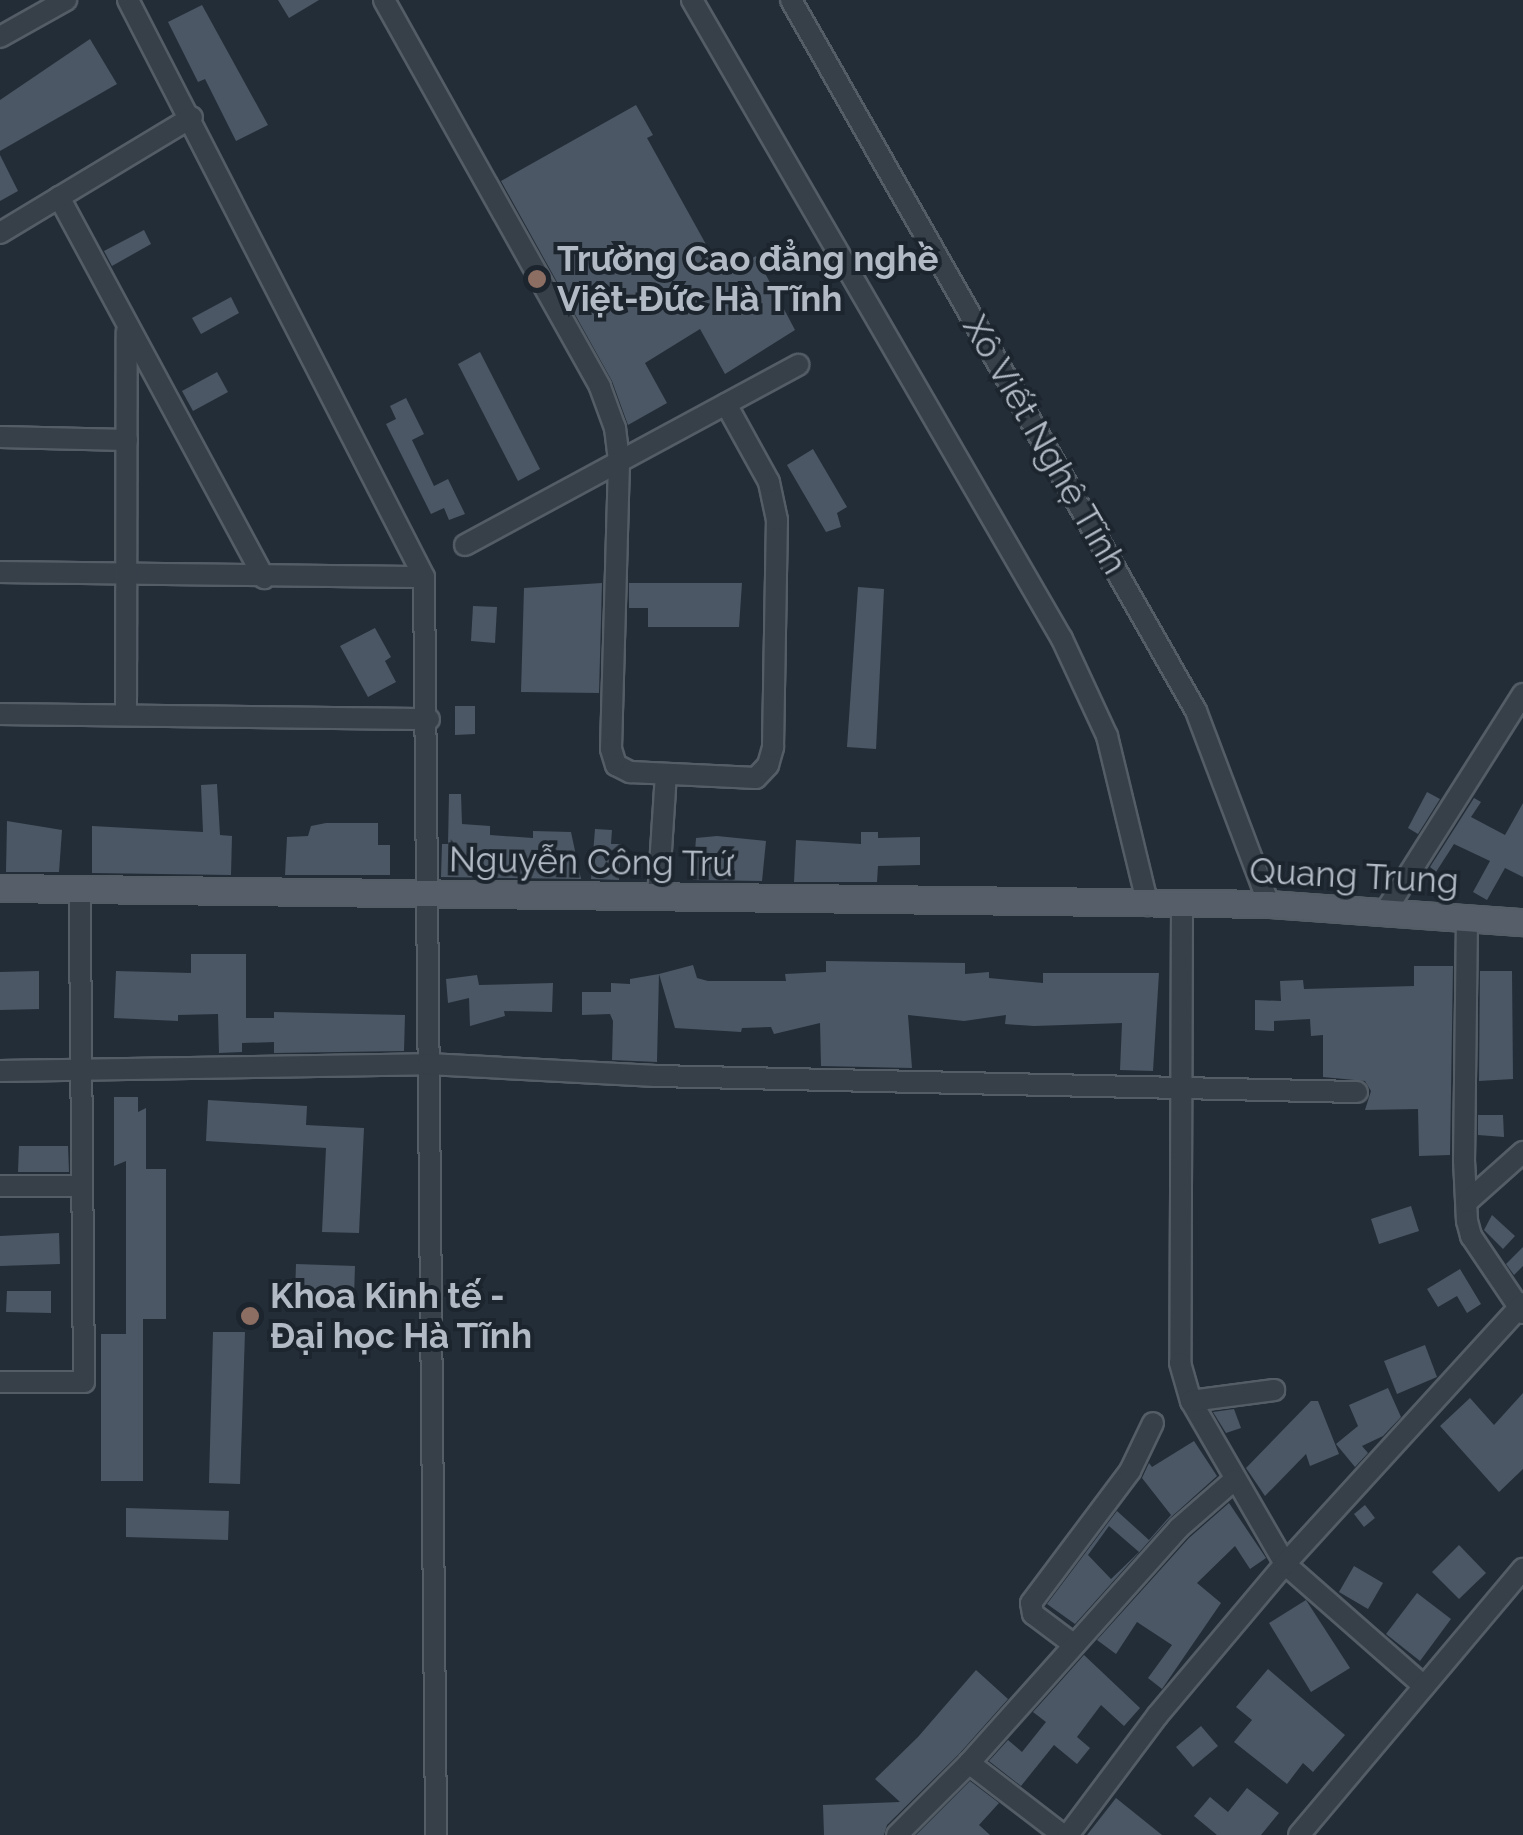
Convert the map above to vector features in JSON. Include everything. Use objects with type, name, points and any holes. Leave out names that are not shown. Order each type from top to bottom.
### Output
[{"type":"main road","name":"Nguyễn Công Trứ","points":[[0,888],[1182,904]]},
{"type":"main road","name":"Quang Trung","points":[[1182,904],[1270,904],[1523,922]]},
{"type":"street","points":[[0,38],[66,0]]},
{"type":"street","points":[[128,0],[192,118],[424,577],[429,719],[426,894],[436,1835]]},
{"type":"street","points":[[384,0],[600,387],[615,428],[618,462],[611,749],[616,765],[630,772],[756,778],[768,765],[773,747],[778,520],[769,482],[726,404]]},
{"type":"street","points":[[692,0],[1062,639],[1107,736],[1148,905]]},
{"type":"street","name":"Xô Viết Nghệ Tĩnh","points":[[791,0],[1196,711],[1270,904]]},
{"type":"street","points":[[0,234],[192,118]]},
{"type":"street","points":[[60,197],[264,578]]},
{"type":"street","points":[[126,716],[127,326]]},
{"type":"street","points":[[465,544],[798,365]]},
{"type":"street","points":[[0,437],[127,440]]},
{"type":"street","points":[[0,572],[424,577]]},
{"type":"street","points":[[1384,912],[1523,694]]},
{"type":"street","points":[[0,714],[429,719]]},
{"type":"street","points":[[658,898],[666,774]]},
{"type":"street","points":[[0,1382],[84,1382],[80,889]]},
{"type":"street","points":[[1182,904],[1180,1363],[1191,1401],[1284,1564],[1424,1686]]},
{"type":"street","points":[[970,1763],[1065,1835],[1157,1716],[1284,1564],[1522,1308],[1472,1236],[1464,1160],[1468,918]]},
{"type":"street","points":[[0,1072],[428,1064],[656,1076],[1357,1092]]},
{"type":"street","points":[[1468,1201],[1523,1152]]},
{"type":"street","points":[[0,1186],[80,1186]]},
{"type":"street","points":[[1191,1401],[1274,1390]]},
{"type":"street","points":[[1073,1644],[1033,1614],[1032,1603],[1130,1471],[1154,1423]]},
{"type":"street","points":[[897,1835],[970,1763],[1179,1528],[1234,1480]]},
{"type":"street","points":[[1299,1835],[1523,1569]]},
{"type":"building","points":[[278,0],[319,0],[289,18]]},
{"type":"building","points":[[202,5],[268,125],[236,141],[205,79],[198,82],[168,22]]},
{"type":"building","points":[[90,39],[117,84],[0,151],[0,100]]},
{"type":"building","points":[[636,105],[653,135],[647,138],[723,275],[756,256],[795,330],[725,374],[700,329],[645,363],[667,403],[628,425],[612,381],[501,181]]},
{"type":"building","points":[[0,155],[18,191],[0,201]]},
{"type":"building","points":[[144,230],[151,244],[112,266],[104,251]]},
{"type":"building","points":[[231,297],[239,313],[201,334],[192,318]]},
{"type":"building","points":[[480,352],[540,469],[518,481],[458,364]]},
{"type":"building","points":[[217,372],[228,392],[193,411],[182,391]]},
{"type":"building","points":[[406,398],[424,434],[412,440],[434,486],[448,479],[465,514],[449,520],[444,508],[431,514],[386,424],[396,419],[390,406]]},
{"type":"building","points":[[813,449],[847,507],[837,513],[841,527],[826,532],[787,465]]},
{"type":"building","points":[[602,583],[599,693],[521,692],[524,588]]},
{"type":"building","points":[[629,583],[742,583],[739,627],[648,627],[648,608],[629,608]]},
{"type":"building","points":[[858,587],[884,589],[876,749],[847,747]]},
{"type":"building","points":[[473,606],[497,607],[495,643],[471,641]]},
{"type":"building","points":[[375,628],[391,657],[385,661],[396,682],[368,697],[340,646]]},
{"type":"building","points":[[455,706],[475,706],[475,734],[455,735]]},
{"type":"building","points":[[217,784],[220,835],[232,836],[231,875],[92,873],[92,826],[203,832],[201,785]]},
{"type":"building","points":[[1427,792],[1440,799],[1418,834],[1408,828]]},
{"type":"building","points":[[449,794],[461,794],[462,824],[490,826],[490,835],[533,838],[533,831],[571,832],[581,879],[441,877],[442,844],[448,844]]},
{"type":"building","points":[[1474,798],[1481,802],[1471,817],[1505,835],[1523,803],[1523,877],[1505,868],[1487,900],[1473,892],[1490,861],[1454,844],[1436,872],[1430,867]]},
{"type":"building","points":[[7,821],[62,830],[59,872],[6,872]]},
{"type":"building","points":[[378,823],[378,845],[390,845],[390,875],[285,875],[287,837],[308,836],[311,826]]},
{"type":"building","points":[[595,829],[612,830],[611,844],[621,844],[619,880],[591,879]]},
{"type":"building","points":[[861,832],[878,832],[878,838],[920,837],[920,865],[878,866],[877,882],[794,882],[796,840],[861,844]]},
{"type":"building","points":[[696,838],[766,841],[762,881],[693,880]]},
{"type":"building","points":[[191,954],[246,954],[246,1018],[274,1018],[274,1012],[405,1015],[404,1051],[274,1053],[274,1042],[242,1043],[242,1052],[219,1053],[218,1014],[178,1015],[178,1021],[114,1018],[116,971],[191,973]]},
{"type":"building","points":[[826,961],[965,963],[965,974],[989,972],[989,978],[1043,983],[1043,973],[1159,973],[1153,1071],[1120,1070],[1122,1023],[1005,1024],[1006,1015],[964,1021],[908,1015],[912,1068],[821,1066],[820,1023],[774,1034],[771,1027],[742,1028],[741,1032],[675,1028],[659,974],[693,965],[697,978],[708,981],[786,981],[785,974],[826,972]]},
{"type":"building","points":[[1414,966],[1453,966],[1450,1155],[1419,1156],[1418,1109],[1365,1110],[1371,1091],[1365,1081],[1323,1077],[1323,1035],[1311,1036],[1310,1019],[1274,1021],[1274,1031],[1255,1030],[1255,1000],[1281,1001],[1280,981],[1303,980],[1304,989],[1414,986]]},
{"type":"building","points":[[39,971],[39,1009],[0,1010],[0,972]]},
{"type":"building","points":[[1480,971],[1512,971],[1513,1079],[1479,1081]]},
{"type":"building","points":[[659,974],[657,1062],[612,1060],[610,1014],[582,1015],[582,992],[611,992],[611,983],[630,984],[630,979]]},
{"type":"building","points":[[477,975],[479,985],[553,983],[552,1012],[504,1011],[505,1016],[470,1026],[469,998],[448,1003],[446,979]]},
{"type":"building","points":[[114,1097],[138,1097],[138,1112],[146,1108],[146,1169],[166,1169],[166,1319],[143,1319],[143,1481],[101,1481],[101,1334],[126,1334],[126,1161],[114,1166]]},
{"type":"building","points":[[208,1100],[307,1106],[306,1125],[364,1128],[359,1233],[322,1232],[326,1148],[206,1141]]},
{"type":"building","points":[[1478,1115],[1503,1115],[1504,1137],[1478,1135]]},
{"type":"building","points":[[19,1146],[68,1146],[69,1172],[18,1172]]},
{"type":"building","points":[[1411,1206],[1419,1231],[1379,1244],[1371,1219]]},
{"type":"building","points":[[1492,1215],[1515,1236],[1503,1249],[1484,1230]]},
{"type":"building","points":[[59,1233],[60,1264],[0,1266],[0,1236]]},
{"type":"building","points":[[1523,1247],[1523,1266],[1514,1275],[1506,1264]]},
{"type":"building","points":[[296,1264],[355,1266],[354,1297],[295,1295]]},
{"type":"building","points":[[1460,1269],[1481,1304],[1467,1313],[1457,1296],[1438,1307],[1427,1289]]},
{"type":"building","points":[[7,1291],[51,1291],[51,1313],[6,1312]]},
{"type":"building","points":[[213,1332],[245,1332],[240,1484],[209,1483]]},
{"type":"building","points":[[1425,1345],[1437,1377],[1397,1394],[1384,1361]]},
{"type":"building","points":[[1388,1388],[1401,1417],[1383,1436],[1362,1446],[1368,1453],[1355,1467],[1336,1444],[1358,1426],[1349,1405]]},
{"type":"building","points":[[1523,1393],[1523,1469],[1499,1492],[1440,1426],[1470,1398],[1494,1425]]},
{"type":"building","points":[[1311,1401],[1318,1401],[1339,1454],[1310,1466],[1306,1454],[1265,1496],[1246,1468]]},
{"type":"building","points":[[1234,1409],[1241,1428],[1226,1433],[1213,1412]]},
{"type":"building","points":[[1194,1441],[1217,1476],[1169,1519],[1075,1624],[1047,1604],[1117,1511],[1149,1540],[1171,1515],[1142,1478],[1149,1463],[1152,1467]],"holes":[[[1109,1526],[1139,1552],[1111,1579],[1088,1555]]]},
{"type":"building","points":[[1229,1503],[1266,1558],[1250,1569],[1235,1546],[1197,1583],[1221,1603],[1162,1689],[1148,1678],[1172,1645],[1137,1622],[1116,1654],[1097,1640],[1189,1538]]},
{"type":"building","points":[[1365,1505],[1375,1518],[1364,1527],[1354,1514]]},
{"type":"building","points":[[126,1508],[229,1511],[228,1540],[126,1537]]},
{"type":"building","points":[[1459,1545],[1486,1573],[1459,1599],[1432,1572]]},
{"type":"building","points":[[1354,1566],[1383,1583],[1368,1609],[1339,1592]]},
{"type":"building","points":[[1417,1593],[1451,1619],[1420,1661],[1386,1634]]},
{"type":"building","points":[[1306,1600],[1350,1668],[1311,1692],[1269,1623]]},
{"type":"building","points":[[1084,1655],[1140,1708],[1124,1726],[1101,1705],[1077,1737],[1090,1748],[1077,1764],[1054,1745],[1021,1786],[989,1761],[1008,1740],[1022,1752],[1046,1722],[1033,1712]]},
{"type":"building","points":[[1268,1669],[1345,1735],[1313,1772],[1303,1763],[1287,1784],[1234,1742],[1252,1720],[1236,1707]]},
{"type":"building","points":[[976,1670],[1008,1699],[959,1754],[887,1825],[884,1835],[824,1835],[823,1805],[900,1802],[875,1779]]},
{"type":"building","points":[[1201,1726],[1218,1746],[1193,1767],[1176,1747]]},
{"type":"building","points":[[970,1781],[999,1803],[979,1825],[990,1835],[916,1835]]},
{"type":"building","points":[[1247,1788],[1279,1813],[1261,1835],[1217,1835],[1194,1816],[1210,1797],[1228,1812]]},
{"type":"building","points":[[1116,1798],[1162,1835],[1087,1835]]},
{"type":"place","name":"Trường Cao đẳng nghề Việt-Đức Hà Tĩnh","points":[[537,279]]},
{"type":"place","name":"Khoa Kinh tế - Đại học Hà Tĩnh","points":[[250,1316]]}]
